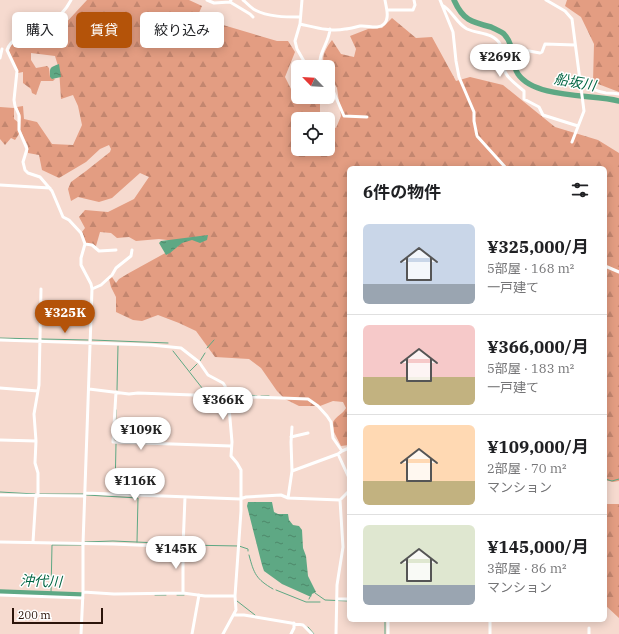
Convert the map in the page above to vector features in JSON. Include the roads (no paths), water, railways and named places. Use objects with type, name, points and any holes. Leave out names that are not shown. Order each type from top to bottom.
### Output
[{"type":"street","points":[[8,51],[12,43],[30,32],[47,25],[64,12],[71,0]]},
{"type":"street","points":[[207,0],[214,3],[230,1],[253,17]]},
{"type":"street","points":[[243,0],[254,10],[261,13],[288,17],[300,17]]},
{"type":"street","points":[[302,0],[300,24],[295,41],[297,49],[303,60]]},
{"type":"street","points":[[300,24],[346,30],[361,26],[381,26],[387,19],[385,0]]},
{"type":"street","points":[[387,10],[413,10],[415,5],[414,0]]},
{"type":"street","points":[[440,0],[453,32],[459,77],[474,112],[477,136],[504,166]]},
{"type":"street","points":[[546,0],[569,14],[572,19],[584,111],[572,142]]},
{"type":"street","points":[[442,5],[447,8],[462,26],[489,35],[497,40],[504,52],[504,68],[506,73],[524,91],[524,99],[539,107],[543,115],[578,126]]},
{"type":"street","points":[[321,60],[322,53],[329,39],[330,29]]},
{"type":"street","points":[[518,49],[540,53],[542,52],[544,44],[575,45]]},
{"type":"street","points":[[0,58],[1,48],[8,51],[17,71],[14,90],[15,106],[19,115],[19,130],[27,149],[23,166],[28,173],[40,177],[50,188],[64,217],[69,220],[84,238],[85,244],[80,261],[92,289],[81,634]]},
{"type":"street","points":[[580,82],[600,92],[613,92],[619,94]]},
{"type":"street","points":[[335,95],[344,116],[367,117]]},
{"type":"street","points":[[0,185],[50,188]]},
{"type":"street","points":[[85,244],[92,246],[99,251],[116,250]]},
{"type":"street","points":[[92,289],[100,285],[112,275],[116,268],[133,254],[132,250]]},
{"type":"street","points":[[607,267],[619,272]]},
{"type":"street","points":[[33,542],[38,473],[35,462],[36,441],[34,414],[38,391],[41,289]]},
{"type":"street","points":[[0,340],[90,342],[181,348],[199,362],[208,375],[223,383],[228,396],[232,442],[230,456],[241,470],[235,596],[236,610],[225,634]]},
{"type":"street","points":[[0,388],[38,391]]},
{"type":"street","points":[[89,389],[116,392],[308,399],[318,406],[331,422],[333,438],[342,451]]},
{"type":"street","points":[[116,392],[113,442],[231,446]]},
{"type":"street","points":[[288,498],[292,470],[292,427]]},
{"type":"street","points":[[291,437],[308,433]]},
{"type":"street","points":[[0,440],[36,441]]},
{"type":"street","points":[[292,470],[338,454],[347,449]]},
{"type":"street","points":[[338,454],[347,474]]},
{"type":"street","points":[[0,495],[85,495],[240,499],[246,497],[281,495],[288,498],[340,500],[347,493]]},
{"type":"street","points":[[183,593],[185,497]]},
{"type":"street","points":[[336,634],[337,585],[343,547],[340,500]]},
{"type":"street","points":[[0,542],[183,547]]},
{"type":"street","points":[[0,595],[183,593],[199,596],[235,596]]},
{"type":"street","points":[[192,634],[199,596]]},
{"type":"street","points":[[337,599],[347,599]]},
{"type":"street","points":[[234,615],[244,615],[303,625],[312,634]]},
{"type":"street","points":[[388,622],[388,634]]},
{"type":"street","points":[[490,622],[490,634]]},
{"type":"street","points":[[291,634],[294,624]]},
{"type":"street","points":[[589,628],[589,634]]},
{"type":"water","points":[[59,64],[61,77],[52,79],[50,77],[51,68]]},
{"type":"water","points":[[208,235],[207,240],[200,243],[192,240],[182,243],[166,255],[159,243],[161,241]]},
{"type":"water","points":[[248,502],[272,502],[274,512],[278,514],[288,514],[289,520],[293,525],[299,526],[302,530],[303,548],[306,556],[308,576],[316,592],[312,594],[311,597],[282,584],[264,571],[247,506]]},
{"type":"waterway","name":"船坂川","points":[[454,0],[457,7],[468,19],[491,27],[504,34],[512,49],[514,65],[518,74],[526,82],[537,88],[551,92],[619,101]]},
{"type":"waterway","points":[[0,338],[38,339]]},
{"type":"waterway","points":[[41,339],[88,340]]},
{"type":"waterway","points":[[92,340],[168,343]]},
{"type":"waterway","points":[[207,348],[214,340]]},
{"type":"waterway","points":[[117,390],[118,346]]},
{"type":"waterway","points":[[173,351],[206,393],[225,395]]},
{"type":"waterway","points":[[200,361],[205,353]]},
{"type":"waterway","points":[[190,371],[197,364]]},
{"type":"waterway","points":[[231,394],[244,395]]},
{"type":"waterway","points":[[249,395],[257,396]]},
{"type":"waterway","points":[[261,396],[269,396]]},
{"type":"waterway","points":[[115,440],[116,410]]},
{"type":"waterway","points":[[115,492],[116,444]]},
{"type":"waterway","points":[[607,480],[612,481],[619,479]]},
{"type":"waterway","points":[[0,492],[35,494]]},
{"type":"waterway","points":[[39,494],[83,494]]},
{"type":"waterway","points":[[86,495],[138,498],[137,542]]},
{"type":"waterway","points":[[85,542],[113,541],[182,544]]},
{"type":"waterway","points":[[51,593],[52,545],[81,545]]},
{"type":"waterway","points":[[185,545],[239,546],[248,549],[248,551]]},
{"type":"waterway","points":[[249,555],[256,575],[273,589]]},
{"type":"waterway","points":[[276,590],[306,602],[320,602]]},
{"type":"waterway","name":"沖代川","points":[[0,592],[81,595]]},
{"type":"waterway","points":[[315,593],[325,600],[347,601]]},
{"type":"waterway","points":[[155,595],[166,595]]},
{"type":"waterway","points":[[177,595],[184,595]]},
{"type":"waterway","points":[[237,601],[255,615]]},
{"type":"waterway","points":[[385,622],[385,634]]},
{"type":"waterway","points":[[308,627],[314,634]]}]
